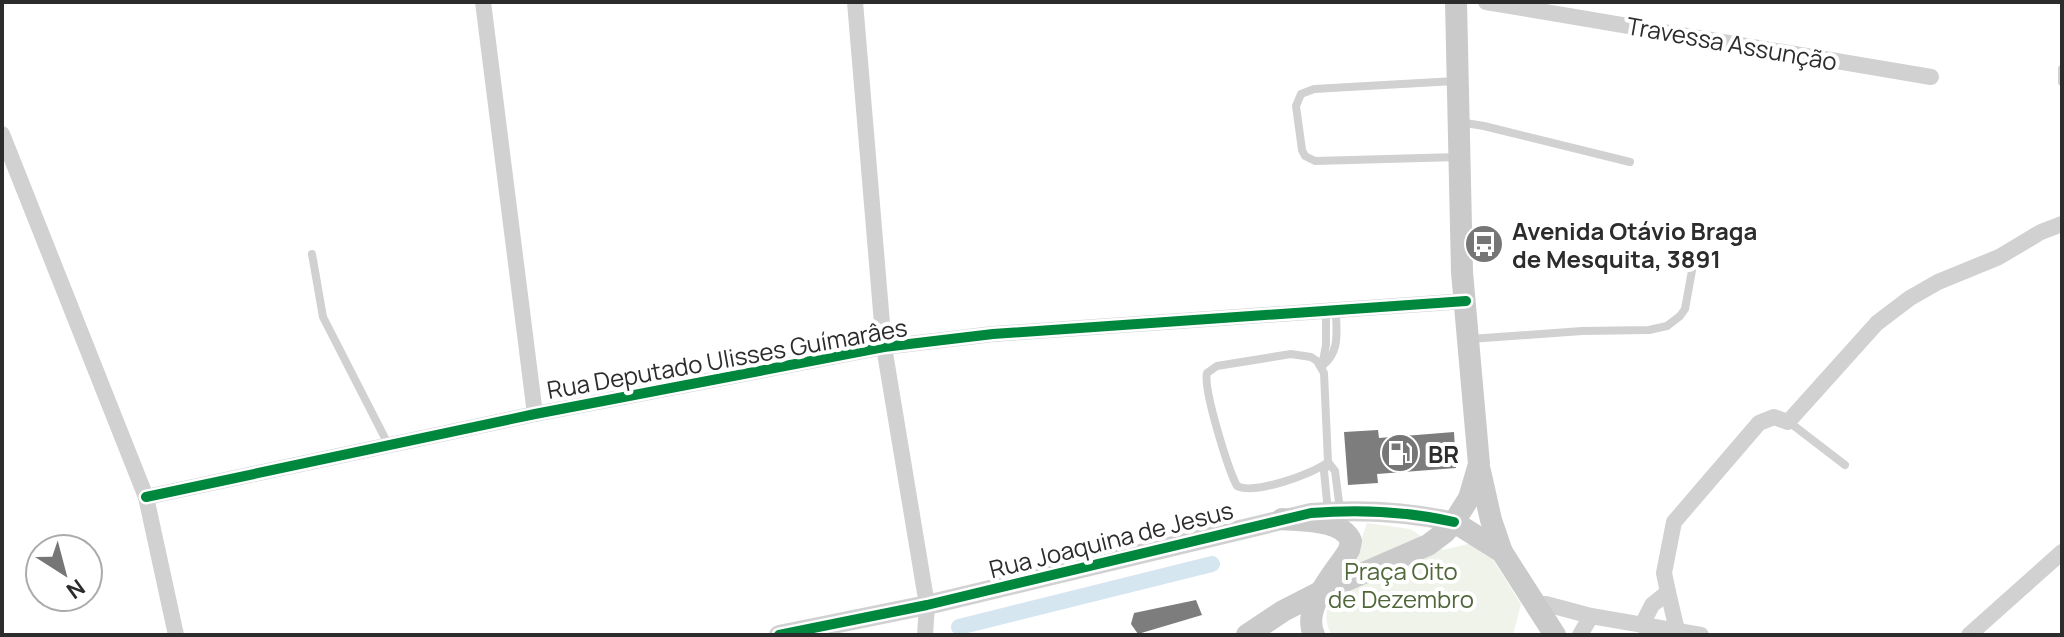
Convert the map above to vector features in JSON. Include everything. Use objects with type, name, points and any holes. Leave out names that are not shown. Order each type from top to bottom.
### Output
[{"type":"main road","points":[[1456,2],[1462,272],[1479,464],[1491,520],[1502,552],[1555,635]]},
{"type":"main road","points":[[1247,635],[1283,611],[1322,591],[1428,545],[1454,522],[1469,498],[1479,464]]},
{"type":"main road","points":[[1282,519],[1335,527],[1348,534],[1351,541],[1349,550],[1322,591],[1312,617],[1314,635]]},
{"type":"main road","points":[[1454,522],[1502,552]]},
{"type":"main road","points":[[1530,635],[1535,604]]},
{"type":"street","points":[[483,2],[535,414]]},
{"type":"street","points":[[855,2],[884,347],[927,605],[925,635]]},
{"type":"street","name":"Travessa Assunção","points":[[1486,2],[1931,77]]},
{"type":"street","points":[[2,134],[146,497],[176,635]]},
{"type":"street","points":[[1677,630],[1664,573],[1671,534],[1680,513],[1759,423],[1774,417],[1788,422],[1877,323],[1910,298],[1938,282],[1976,269],[2041,232],[2062,224]]},
{"type":"street","name":"Rua Deputado Ulisses Guímarâes","points":[[146,497],[535,414],[884,347],[993,334],[1466,301]]},
{"type":"street","name":"Rua Joaquina de Jesus","points":[[779,635],[927,605],[1282,519],[1334,511],[1389,510],[1454,522]]},
{"type":"street","points":[[1969,635],[2062,552]]},
{"type":"street","points":[[1642,625],[1652,605],[1668,592]]},
{"type":"street","points":[[1535,604],[1701,635]]},
{"type":"street","points":[[1580,635],[1591,616]]},
{"type":"lane","points":[[2062,69],[2062,82]]},
{"type":"lane","points":[[1456,81],[1314,89],[1301,94],[1296,106],[1302,150],[1309,160],[1459,157]]},
{"type":"lane","points":[[1458,122],[1630,162]]},
{"type":"lane","points":[[312,254],[323,317],[388,445]]},
{"type":"lane","points":[[1469,339],[1649,330],[1667,326],[1685,309],[1693,265]]},
{"type":"lane","points":[[1331,310],[1322,366],[1328,411],[1328,462],[1335,471],[1334,511]]},
{"type":"lane","points":[[1322,366],[1311,357],[1291,354],[1217,366],[1211,368],[1205,379],[1237,486],[1249,489],[1308,474],[1328,462]]},
{"type":"lane","points":[[1788,422],[1845,465]]},
{"type":"green space","name":"Praça Oito de Dezembro","points":[[1367,523],[1410,529],[1443,550],[1481,541],[1521,604],[1513,635],[1332,635],[1328,626],[1328,608],[1353,561]]},
{"type":"building","name":"BR","points":[[1378,430],[1379,438],[1454,432],[1456,468],[1377,474],[1378,483],[1348,485],[1344,432]]},
{"type":"building","points":[[1196,600],[1202,615],[1138,634],[1131,624],[1134,613]]},
{"type":"waterway","points":[[959,627],[1212,564]]},
{"type":"cycle path","points":[[146,497],[535,414],[884,347],[993,334],[1466,301]]},
{"type":"cycle path","points":[[779,635],[927,605],[1311,513],[1383,512],[1454,522]]},
{"type":"place","name":"Avenida Otávio Braga de Mesquita, 3891","points":[[1484,244]]},
{"type":"place","name":"BR","points":[[1400,453]]}]
